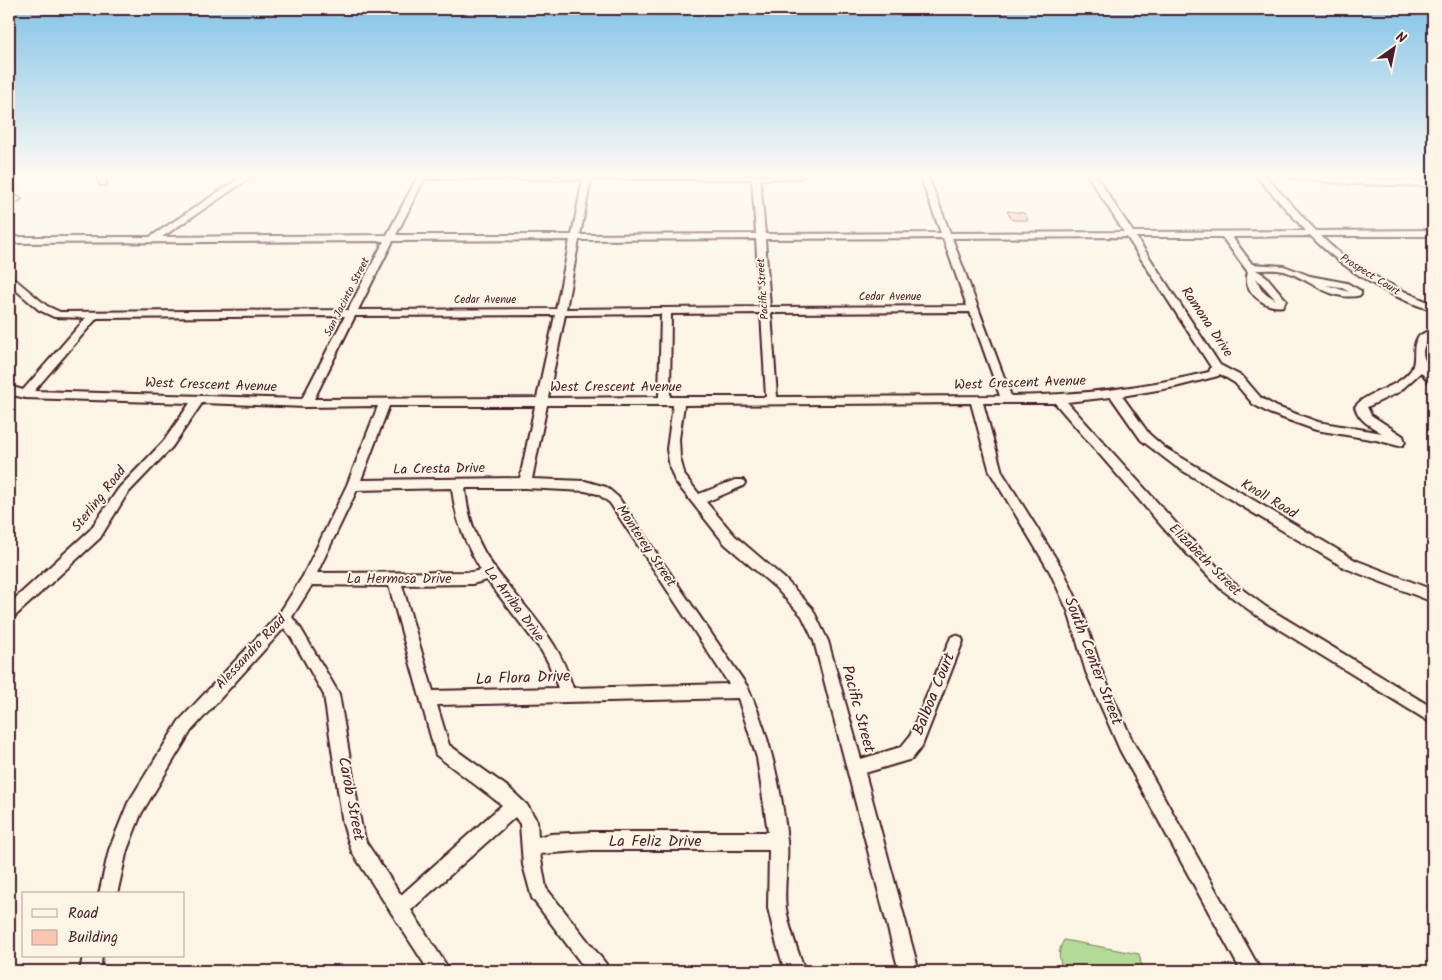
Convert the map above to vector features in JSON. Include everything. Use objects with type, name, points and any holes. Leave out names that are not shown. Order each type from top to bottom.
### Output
[{"type":"street","points":[[154,238],[179,222]]},
{"type":"street","name":"San Jacinto Street","points":[[306,403],[399,222]]},
{"type":"street","points":[[525,483],[562,313],[579,222]]},
{"type":"street","name":"Pacific Street","points":[[758,222],[772,401]]},
{"type":"street","points":[[940,222],[1007,399]]},
{"type":"street","name":"Ramona Drive","points":[[1122,222],[1216,367],[1239,380],[1257,401],[1273,410],[1316,426],[1369,434],[1399,442],[1400,440],[1397,437],[1367,418],[1363,414],[1361,407],[1366,402],[1396,387],[1415,372],[1419,363]]},
{"type":"street","name":"Prospect Court","points":[[1302,222],[1330,250],[1408,298],[1433,307]]},
{"type":"street","points":[[9,240],[1433,233]]},
{"type":"street","points":[[1225,234],[1252,269],[1288,270],[1310,279]]},
{"type":"street","name":"Cedar Avenue","points":[[9,279],[49,312],[58,314],[562,313],[973,309]]},
{"type":"street","name":"Pacific Street","points":[[666,312],[674,466],[679,478],[730,540],[780,583],[807,612],[821,640],[909,971]]},
{"type":"street","points":[[25,394],[94,314]]},
{"type":"street","points":[[1433,332],[1418,344],[1417,352],[1419,363],[1433,379]]},
{"type":"street","name":"West Crescent Avenue","points":[[9,390],[25,394],[306,403],[1058,399],[1114,393],[1211,375],[1214,374],[1216,367]]},
{"type":"street","name":"Knoll Road","points":[[1114,393],[1146,437],[1161,451],[1350,564],[1433,596]]},
{"type":"street","name":"Sterling Road","points":[[9,613],[95,534],[123,491],[168,444],[199,399]]},
{"type":"street","name":"Elizabeth Street","points":[[1058,399],[1178,535],[1226,585],[1261,611],[1316,646],[1358,669],[1433,717]]},
{"type":"street","name":"South Center Street","points":[[976,400],[996,472],[1056,570],[1075,611],[1094,672],[1126,745],[1251,971]]},
{"type":"street","name":"Alessandro Road","points":[[108,892],[118,850],[134,809],[185,726],[284,618],[308,579],[353,485],[385,403]]},
{"type":"street","name":"La Cresta Drive","points":[[353,485],[525,483]]},
{"type":"street","name":"Monterey Street","points":[[525,483],[585,486],[602,490],[614,500],[742,690],[750,708],[765,758],[778,841],[777,908],[785,942],[795,971]]},
{"type":"street","points":[[697,500],[739,483]]},
{"type":"street","name":"La Arriba Drive","points":[[458,484],[458,501],[465,529],[489,574],[547,646],[567,693]]},
{"type":"street","name":"La Hermosa Drive","points":[[308,579],[394,580],[472,578],[489,574]]},
{"type":"street","points":[[394,580],[442,750],[463,767],[503,794],[528,821],[532,847],[532,865],[538,892],[599,971]]},
{"type":"street","name":"Carob Street","points":[[284,618],[296,633],[331,694],[352,824],[358,846],[440,971]]},
{"type":"street","name":"Balboa Court","points":[[856,768],[906,753],[916,741],[956,641]]},
{"type":"street","name":"La Flora Drive","points":[[427,698],[742,690]]},
{"type":"street","points":[[398,909],[515,805]]},
{"type":"street","name":"La Feliz Drive","points":[[532,847],[551,843],[592,841],[778,841]]},
{"type":"street","points":[[90,971],[93,958]]},
{"type":"green space","points":[[1433,336],[1433,374],[1423,361],[1422,346]]},
{"type":"green space","points":[[1064,940],[1139,954],[1143,971],[1063,971],[1059,955]]}]
